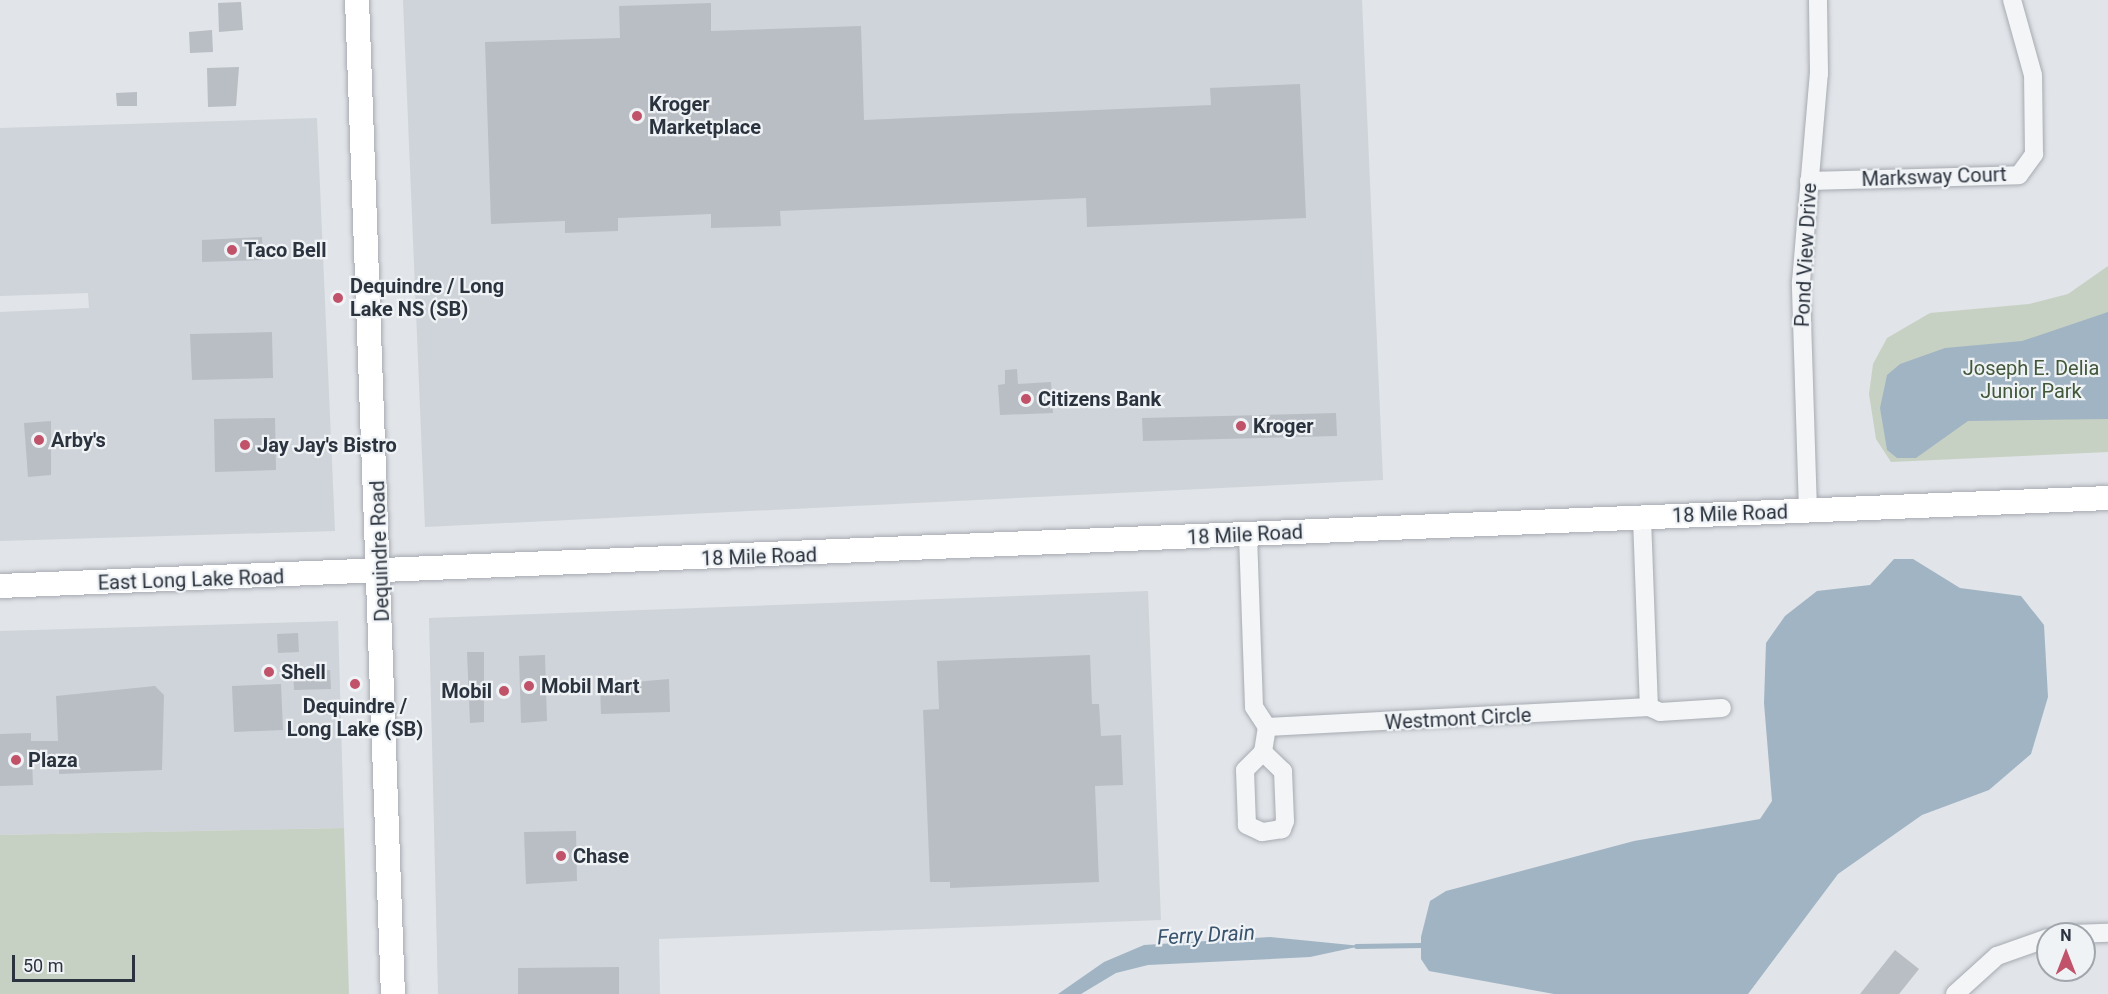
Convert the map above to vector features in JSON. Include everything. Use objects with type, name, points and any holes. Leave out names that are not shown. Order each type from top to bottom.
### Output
[{"type":"main road","name":"Dequindre Road","points":[[357,0],[381,574],[393,994]]},
{"type":"main road","name":"18 Mile Road","points":[[381,574],[2108,498]]},
{"type":"main road","name":"East Long Lake Road","points":[[0,586],[381,574]]},
{"type":"street","name":"Pond View Drive","points":[[1808,511],[1801,282],[1819,74],[1818,0]]},
{"type":"street","name":"Marksway Court","points":[[1809,181],[2019,175],[2034,154],[2033,75],[2012,0]]},
{"type":"street","points":[[1642,518],[1649,706]]},
{"type":"street","points":[[1248,535],[1254,706],[1267,727],[1263,752]]},
{"type":"street","name":"Westmont Circle","points":[[1267,727],[1649,706],[1660,711],[1722,708]]},
{"type":"street","points":[[1954,994],[1997,956],[2036,942]]},
{"type":"shaded area","points":[[403,0],[1362,0],[1383,480],[425,527]]},
{"type":"shaded area","points":[[317,118],[335,531],[0,541],[0,312],[89,308],[88,293],[0,296],[0,128]]},
{"type":"shaded area","points":[[1148,591],[1161,920],[659,939],[660,994],[438,994],[429,618]]},
{"type":"shaded area","points":[[338,621],[344,828],[0,835],[0,631]]},
{"type":"green space","name":"Joseph E. Delia Junior Park","points":[[2108,266],[2108,452],[1891,462],[1876,439],[1869,394],[1873,364],[1887,338],[1930,313],[2029,304],[2068,294]]},
{"type":"green space","points":[[344,828],[349,994],[0,994],[0,835]]},
{"type":"water","points":[[2108,312],[2108,419],[1968,421],[1916,458],[1897,458],[1887,450],[1880,408],[1887,375],[1900,364],[1945,348],[2022,341]]},
{"type":"water","points":[[1894,559],[1913,559],[1960,588],[2021,596],[2044,625],[2048,697],[2031,754],[1989,790],[1922,815],[1838,874],[1748,994],[1554,994],[1429,971],[1421,959],[1421,937],[1430,901],[1446,891],[1634,841],[1760,819],[1772,801],[1764,703],[1766,643],[1785,616],[1817,591],[1870,585]]},
{"type":"water","name":"Ferry Drain","points":[[1270,937],[1361,946],[1310,957],[1148,965],[1116,973],[1081,994],[1058,994],[1104,962],[1144,945]]},
{"type":"building","points":[[241,2],[243,30],[219,32],[218,3]]},
{"type":"building","points":[[711,3],[711,31],[861,26],[864,120],[1211,105],[1210,88],[1300,84],[1306,218],[1087,227],[1086,198],[780,211],[781,226],[711,228],[711,214],[618,218],[618,231],[565,233],[565,221],[491,224],[485,42],[620,38],[619,6]]},
{"type":"building","points":[[212,30],[213,52],[190,53],[189,32]]},
{"type":"building","points":[[239,67],[236,106],[208,107],[207,68]]},
{"type":"building","points":[[137,92],[137,106],[117,106],[116,93]]},
{"type":"building","name":"Taco Bell","points":[[262,237],[263,260],[202,262],[202,240]]},
{"type":"building","points":[[272,332],[273,378],[192,380],[190,334]]},
{"type":"building","name":"Citizens Bank","points":[[1017,369],[1018,384],[1051,382],[1053,413],[1000,415],[998,385],[1005,384],[1005,370]]},
{"type":"building","points":[[1336,413],[1337,436],[1143,441],[1142,418]]},
{"type":"building","name":"Jay Jay's Bistro","points":[[275,418],[276,470],[215,472],[214,419]]},
{"type":"building","name":"Arby's","points":[[51,421],[51,475],[28,477],[24,423]]},
{"type":"building","points":[[298,633],[299,652],[278,653],[277,634]]},
{"type":"building","points":[[467,652],[484,652],[484,722],[470,723]]},
{"type":"building","points":[[545,655],[547,721],[521,723],[519,656]]},
{"type":"building","points":[[1090,655],[1092,704],[1099,704],[1101,736],[1121,735],[1123,785],[1095,786],[1099,882],[950,888],[950,882],[930,882],[923,710],[939,709],[937,661]]},
{"type":"building","points":[[330,670],[331,689],[294,690],[293,671]]},
{"type":"building","points":[[669,679],[670,712],[601,714],[600,685]]},
{"type":"building","points":[[281,684],[283,730],[234,732],[232,686]]},
{"type":"building","points":[[155,686],[164,695],[162,770],[59,774],[59,760],[32,760],[33,785],[0,786],[0,734],[31,733],[31,741],[58,741],[56,696]]},
{"type":"building","points":[[576,831],[577,881],[526,884],[524,832]]},
{"type":"building","points":[[1895,950],[1919,969],[1899,994],[1860,994]]},
{"type":"building","points":[[619,967],[619,994],[518,994],[518,968]]},
{"type":"waterway","points":[[1356,946],[1421,945]]},
{"type":"place","name":"Kroger Marketplace","points":[[637,116]]},
{"type":"place","name":"Taco Bell","points":[[232,250]]},
{"type":"place","name":"Dequindre / Long Lake NS (SB)","points":[[338,298]]},
{"type":"place","name":"Citizens Bank","points":[[1026,399]]},
{"type":"place","name":"Kroger","points":[[1241,426]]},
{"type":"place","name":"Arby's","points":[[39,440]]},
{"type":"place","name":"Jay Jay's Bistro","points":[[245,445]]},
{"type":"place","name":"Shell","points":[[269,672]]},
{"type":"place","name":"Dequindre / Long Lake (SB)","points":[[355,684]]},
{"type":"place","name":"Mobil Mart","points":[[529,686]]},
{"type":"place","name":"Mobil","points":[[504,691]]},
{"type":"place","name":"Plaza","points":[[16,760]]},
{"type":"place","name":"Chase","points":[[561,856]]}]
